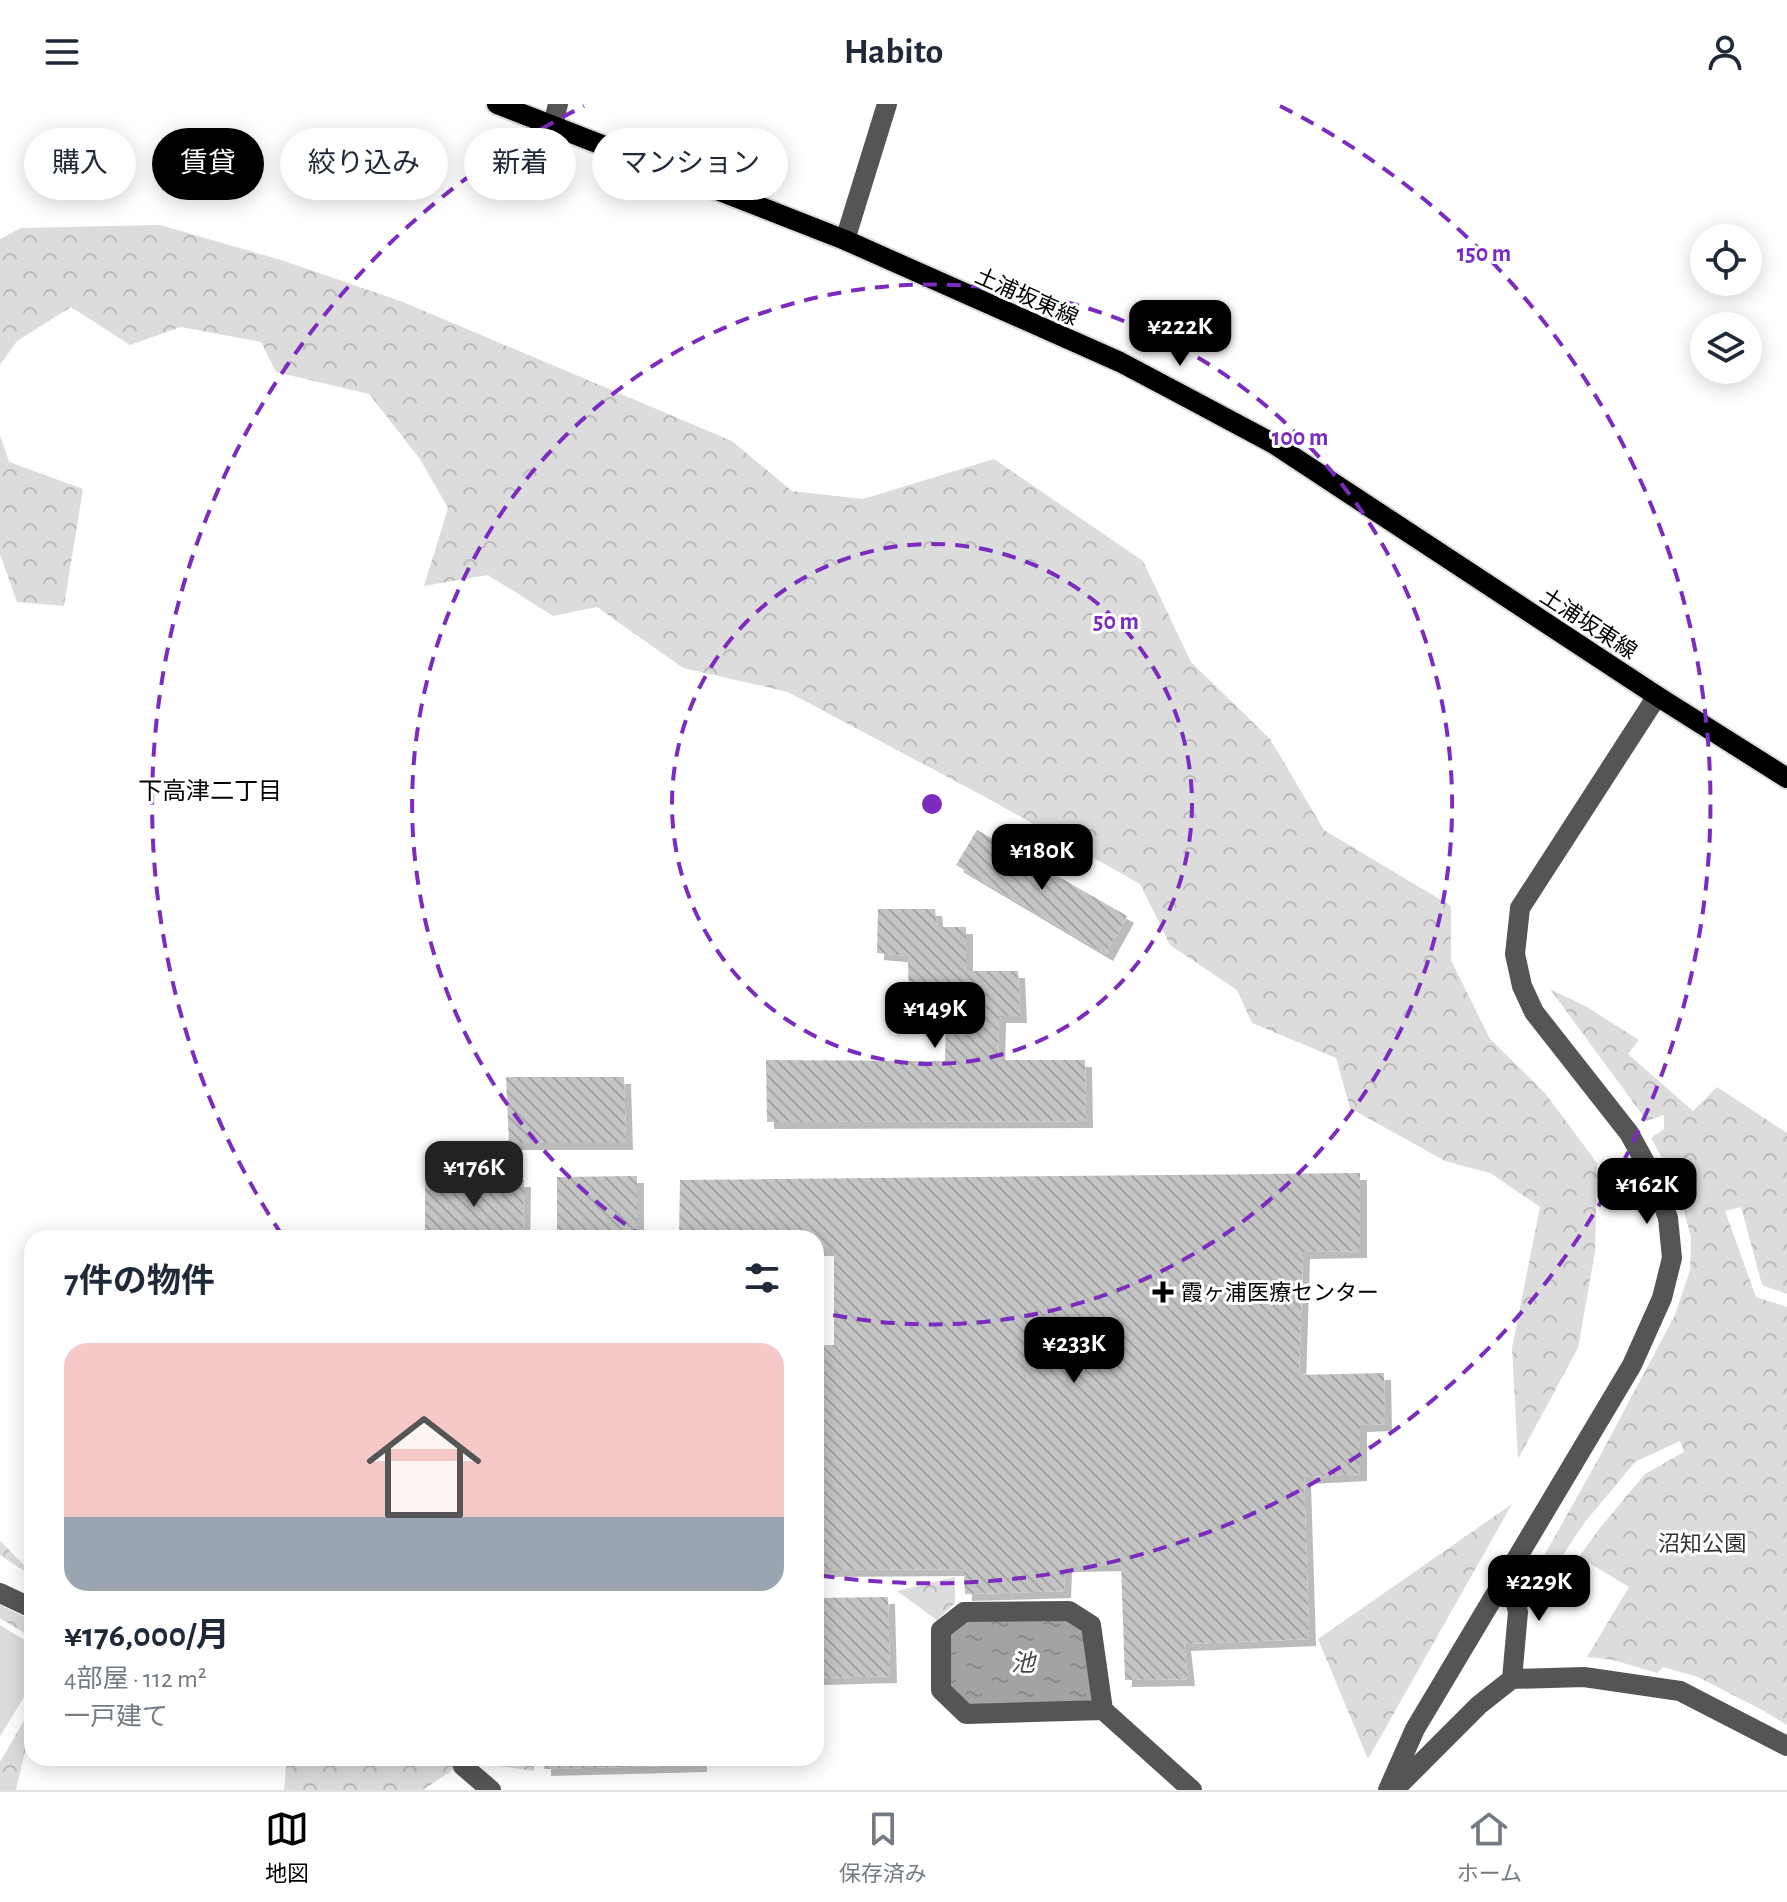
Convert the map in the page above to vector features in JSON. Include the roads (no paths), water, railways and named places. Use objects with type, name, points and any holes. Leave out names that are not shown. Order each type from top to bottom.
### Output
[{"type":"main road","name":"土浦坂東線","points":[[497,104],[845,240],[1120,362],[1274,444],[1787,778]]},
{"type":"street","points":[[553,125],[558,104]]},
{"type":"street","points":[[845,240],[887,104]]},
{"type":"street","points":[[1391,1790],[1415,1729],[1632,1365],[1662,1298],[1672,1258],[1668,1218],[1652,1175],[1629,1133],[1534,1012],[1522,986],[1515,954],[1520,908],[1657,696]]},
{"type":"street","points":[[1508,1571],[1518,1612],[1512,1679]]},
{"type":"street","points":[[0,1593],[24,1604]]},
{"type":"street","points":[[1103,1710],[966,1714],[941,1690],[941,1630],[964,1612],[1069,1611],[1091,1625],[1103,1710],[1192,1790]]},
{"type":"street","points":[[1391,1790],[1479,1705],[1512,1679],[1584,1677],[1680,1691],[1787,1746]]},
{"type":"street","points":[[463,1766],[491,1790]]},
{"type":"water","name":"池","points":[[1066,1620],[1083,1631],[1095,1703],[971,1705],[951,1687],[951,1635],[968,1621]]},
{"type":"place","name":"霞ヶ浦医療センター","points":[[1163,1292]]},
{"type":"district","name":"下高津二丁目","points":[[210,791]]},
{"type":"park label","name":"沼知公園","points":[[1702,1543]]}]
